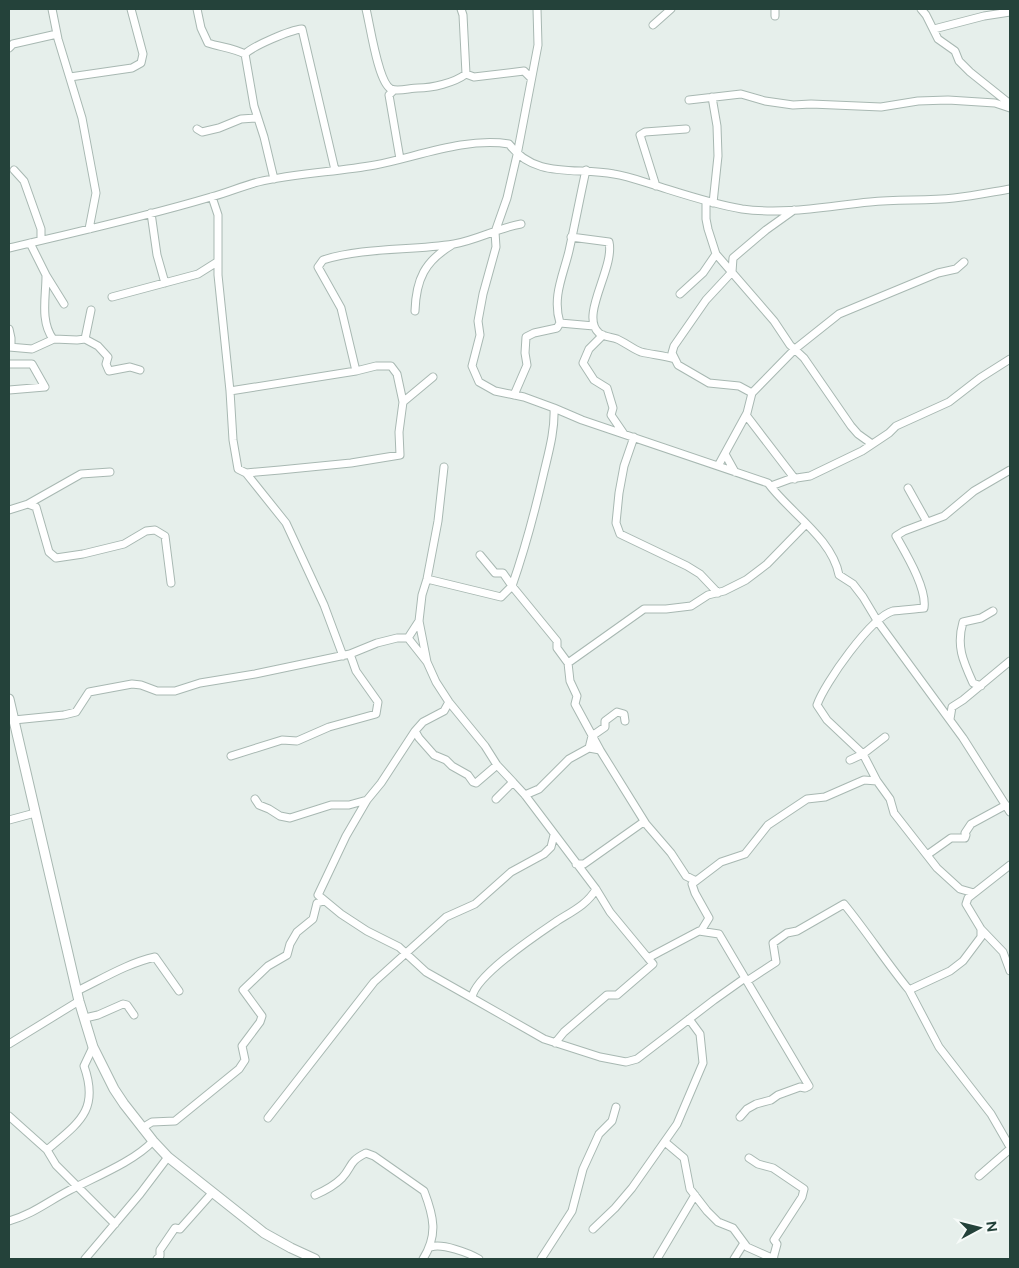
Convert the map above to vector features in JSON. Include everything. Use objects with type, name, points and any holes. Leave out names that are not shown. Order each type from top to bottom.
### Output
[{"type":"street","points":[[52,9],[57,34],[82,118],[96,193],[89,229]]},
{"type":"street","points":[[70,77],[132,68],[141,63],[143,54],[131,9]]},
{"type":"street","points":[[197,9],[201,28],[208,42],[221,48],[234,49],[245,54]]},
{"type":"street","points":[[366,9],[378,68],[389,91],[400,159]]},
{"type":"street","points":[[461,9],[466,74]]},
{"type":"street","points":[[537,9],[538,45],[517,155],[495,232],[496,246],[478,321],[480,335],[472,366],[480,382],[495,390],[554,408],[582,420],[768,482],[776,494],[806,524],[836,562],[839,575],[853,584],[864,597],[878,622],[950,719],[1010,812]]},
{"type":"street","points":[[653,25],[671,9]]},
{"type":"street","points":[[921,9],[938,38],[955,51],[959,61],[1010,104]]},
{"type":"street","points":[[934,29],[984,16],[1010,12]]},
{"type":"street","points":[[274,179],[254,106],[245,54],[250,48],[294,30],[302,29],[335,170]]},
{"type":"street","points":[[10,45],[57,34]]},
{"type":"street","points":[[466,74],[474,77],[524,71],[531,78]]},
{"type":"street","points":[[389,91],[426,88],[460,78],[466,74]]},
{"type":"street","points":[[689,100],[742,94],[793,105],[881,107],[948,100],[995,103],[1010,108]]},
{"type":"street","points":[[712,97],[717,126],[718,156],[706,218],[716,254],[804,358],[851,426],[858,434],[872,444]]},
{"type":"street","points":[[197,129],[202,132],[219,128],[241,118],[257,118]]},
{"type":"street","points":[[656,186],[640,135],[645,132],[686,129]]},
{"type":"street","points":[[9,248],[212,197],[256,182],[376,164],[434,150],[488,142],[509,144],[517,155],[534,165],[546,169],[586,170],[620,175],[710,202],[758,211],[772,212],[883,201],[953,198],[1010,189]]},
{"type":"street","points":[[14,170],[24,182],[41,229],[41,240]]},
{"type":"street","points":[[514,395],[527,365],[525,353],[526,337],[534,333],[557,328],[560,323],[557,312],[557,291],[572,237],[586,170]]},
{"type":"street","points":[[212,197],[218,215],[217,262],[233,440],[238,469],[246,473],[286,522],[346,655],[378,702],[376,714],[329,727],[297,741],[282,740],[231,756]]},
{"type":"street","points":[[752,393],[738,386],[708,383],[678,365],[672,353],[674,346],[706,300],[732,272],[733,258],[766,230],[794,210]]},
{"type":"street","points":[[151,213],[157,255],[165,283]]},
{"type":"street","points":[[356,371],[341,308],[318,267],[322,260],[335,256],[400,248],[454,244],[520,224]]},
{"type":"street","points":[[572,237],[609,242],[611,249],[608,265],[593,309],[593,324],[600,334],[618,340],[639,351],[653,355],[663,354],[675,359]]},
{"type":"street","points":[[30,243],[46,275],[64,304]]},
{"type":"street","points":[[416,311],[419,283],[429,263],[438,254],[454,244]]},
{"type":"street","points":[[680,294],[703,272],[716,254]]},
{"type":"street","points":[[112,297],[198,274],[217,262]]},
{"type":"street","points":[[718,466],[746,415],[752,393],[795,349],[839,314],[920,280],[956,269],[964,262]]},
{"type":"street","points":[[46,275],[43,299],[46,330],[53,339]]},
{"type":"street","points":[[86,339],[91,310]]},
{"type":"street","points":[[560,323],[594,326]]},
{"type":"street","points":[[9,329],[10,347],[32,349],[53,339],[86,339],[98,346],[108,357],[106,364],[109,371],[130,367],[140,370]]},
{"type":"street","points":[[603,335],[589,349],[583,363],[594,380],[607,388],[613,408],[611,414],[624,434]]},
{"type":"street","points":[[771,486],[790,479],[810,476],[872,444],[896,426],[949,402],[980,378],[1010,359]]},
{"type":"street","points":[[9,364],[32,364],[45,386],[9,390]]},
{"type":"street","points":[[230,391],[356,371],[376,366],[391,366],[397,374],[404,402],[398,432],[400,455],[351,463],[246,473]]},
{"type":"street","points":[[404,402],[433,377]]},
{"type":"street","points":[[427,579],[501,597],[512,586],[533,518],[552,441],[554,408]]},
{"type":"street","points":[[746,415],[759,429],[766,442],[795,479]]},
{"type":"street","points":[[634,437],[624,466],[619,492],[616,524],[620,534],[687,566],[700,574],[718,593]]},
{"type":"street","points":[[725,454],[735,472]]},
{"type":"street","points":[[426,662],[418,621],[438,522],[444,467]]},
{"type":"street","points":[[974,893],[960,889],[937,868],[894,813],[890,799],[877,782],[863,754],[827,720],[817,705],[821,694],[838,668],[878,622],[893,612],[924,608],[924,593],[896,536],[904,531],[944,516],[974,491],[1010,470]]},
{"type":"street","points":[[9,510],[28,504],[81,474],[110,472]]},
{"type":"street","points":[[908,488],[927,522]]},
{"type":"street","points":[[28,504],[36,507],[49,552],[56,558],[83,554],[124,544],[146,531],[155,530],[165,536],[171,583]]},
{"type":"street","points":[[568,663],[644,609],[691,606],[708,595],[718,593],[746,580],[767,564],[806,524]]},
{"type":"street","points":[[480,555],[495,573],[503,573],[557,641],[557,648],[568,663],[570,681],[577,696],[575,704],[600,750],[646,824],[671,853],[686,876],[696,881]]},
{"type":"street","points":[[981,686],[973,683],[962,661],[960,630],[963,622],[980,618],[993,611]]},
{"type":"street","points":[[408,638],[418,621]]},
{"type":"street","points":[[14,720],[76,712],[89,692],[132,684],[157,691],[175,691],[200,682],[255,674],[346,655],[378,643],[397,638],[408,638]]},
{"type":"street","points":[[408,638],[426,662],[436,682],[450,702],[485,746],[497,765],[525,795],[596,889],[610,912],[653,964],[616,995],[607,995],[564,1032],[555,1043]]},
{"type":"street","points":[[950,719],[952,707],[981,686],[1010,661]]},
{"type":"street","points":[[9,699],[79,1001],[93,1047],[114,1089],[142,1128],[168,1157],[264,1233],[313,1259]]},
{"type":"street","points":[[450,702],[444,711],[423,722],[415,731],[381,783],[367,800],[346,836],[318,895],[368,931],[399,946],[426,972],[544,1039],[600,1058],[626,1062],[637,1059],[746,979],[776,962],[773,942],[787,933],[797,931],[844,904],[864,928],[885,961],[909,990],[938,1047],[991,1114],[1010,1148],[979,1176]]},
{"type":"street","points":[[589,748],[592,736],[605,727],[605,721],[617,712],[624,714],[625,721]]},
{"type":"street","points":[[415,731],[434,755],[446,760],[452,766],[468,775],[472,782],[476,783],[497,765]]},
{"type":"street","points":[[850,760],[863,754],[885,737]]},
{"type":"street","points":[[525,795],[539,789],[569,759],[589,748],[600,750]]},
{"type":"street","points":[[701,931],[709,918],[694,893],[692,884],[721,862],[745,854],[768,825],[807,799],[825,797],[864,780],[877,782]]},
{"type":"street","points":[[496,799],[513,782]]},
{"type":"street","points":[[255,799],[259,805],[280,816],[290,818],[332,805],[348,805],[367,800]]},
{"type":"street","points":[[927,855],[951,838],[965,838],[965,833],[971,824],[1006,805]]},
{"type":"street","points":[[9,820],[35,813]]},
{"type":"street","points":[[576,864],[584,864],[642,823],[646,824]]},
{"type":"street","points":[[268,1118],[374,982],[446,917],[475,904],[511,872],[544,854],[551,847],[554,835]]},
{"type":"street","points":[[1010,865],[968,898],[966,904],[981,928],[1003,952],[1010,971]]},
{"type":"street","points":[[472,998],[473,991],[487,973],[555,922],[592,898],[596,889]]},
{"type":"street","points":[[142,1128],[152,1122],[175,1120],[239,1069],[245,1060],[242,1046],[260,1022],[262,1016],[243,990],[268,966],[287,955],[290,944],[297,932],[313,919],[317,903],[324,900]]},
{"type":"street","points":[[909,990],[950,971],[963,961],[981,937],[981,928]]},
{"type":"street","points":[[648,958],[699,931],[719,934],[809,1086],[805,1088],[800,1087],[778,1095],[771,1100],[756,1104],[740,1117]]},
{"type":"street","points":[[77,991],[145,959],[155,957],[179,991]]},
{"type":"street","points":[[9,1044],[79,1001]]},
{"type":"street","points":[[85,1018],[98,1015],[123,1004],[127,1005],[134,1015]]},
{"type":"street","points":[[593,1229],[632,1188],[677,1124],[703,1063],[700,1034],[689,1019]]},
{"type":"street","points":[[47,1150],[81,1120],[88,1107],[90,1090],[84,1066],[93,1047]]},
{"type":"street","points":[[540,1259],[572,1211],[583,1169],[599,1134],[612,1121],[616,1107]]},
{"type":"street","points":[[9,1116],[47,1150],[56,1165],[76,1187],[115,1224]]},
{"type":"street","points":[[9,1221],[30,1214],[122,1163],[153,1141]]},
{"type":"street","points":[[665,1142],[684,1158],[690,1189],[718,1222],[733,1228],[748,1247],[773,1259],[777,1244],[774,1240],[802,1197],[804,1189],[773,1168],[758,1164],[749,1158]]},
{"type":"street","points":[[315,1196],[342,1178],[354,1159],[366,1153],[374,1156],[424,1191],[434,1226],[431,1247]]},
{"type":"street","points":[[85,1259],[140,1194],[168,1157]]},
{"type":"street","points":[[157,1259],[160,1256],[160,1250],[174,1228],[180,1229],[212,1193]]},
{"type":"street","points":[[657,1259],[695,1195]]},
{"type":"street","points":[[734,1259],[744,1243]]},
{"type":"street","points":[[422,1259],[431,1247],[437,1244],[479,1259]]}]
